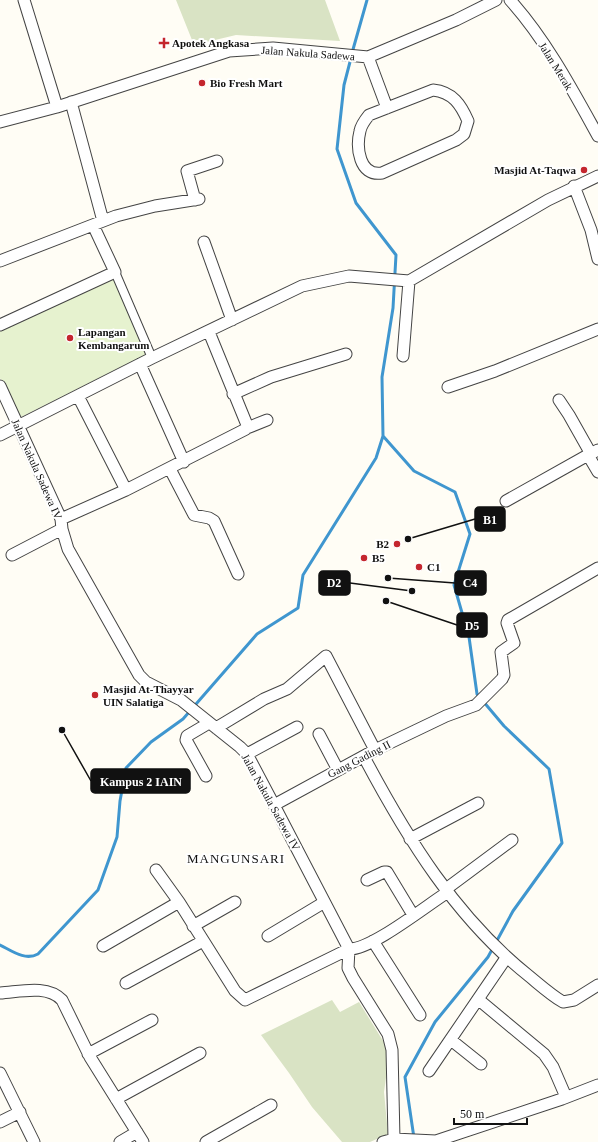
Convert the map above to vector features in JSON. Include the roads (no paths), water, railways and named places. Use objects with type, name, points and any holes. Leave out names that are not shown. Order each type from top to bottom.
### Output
[{"type":"street","points":[[24,0],[57,107]]},
{"type":"street","name":"Jalan Nakula Sadewa","points":[[0,122],[57,107],[229,51],[273,48],[366,57],[456,20],[496,0]]},
{"type":"street","name":"Jalan Merak","points":[[510,0],[522,14],[594,120],[598,136]]},
{"type":"street","points":[[366,57],[387,108]]},
{"type":"street","points":[[433,90],[444,91],[453,97],[464,112],[468,121],[467,129],[456,140],[376,174],[366,169],[359,155],[360,132],[363,122],[369,115],[387,108],[433,90]]},
{"type":"street","points":[[71,102],[98,223],[114,272],[152,358]]},
{"type":"street","points":[[0,261],[98,223],[155,206],[197,200],[187,171],[217,161]]},
{"type":"street","points":[[0,435],[18,424],[302,286],[349,276],[406,281],[574,186],[598,176]]},
{"type":"street","points":[[574,186],[591,230],[598,259]]},
{"type":"street","points":[[204,242],[232,320]]},
{"type":"street","points":[[0,325],[114,272]]},
{"type":"street","points":[[403,356],[406,281]]},
{"type":"street","points":[[448,387],[495,371],[598,329]]},
{"type":"street","points":[[209,332],[247,428]]},
{"type":"street","points":[[233,394],[271,377],[346,354]]},
{"type":"street","points":[[140,364],[184,462]]},
{"type":"street","name":"Jalan Nakula Sadewa IV","points":[[0,386],[61,524],[68,549],[139,676],[146,682],[181,700],[247,754],[323,903],[349,949]]},
{"type":"street","points":[[78,396],[126,490]]},
{"type":"street","points":[[559,400],[568,412],[592,453],[598,472]]},
{"type":"street","points":[[12,555],[61,524],[184,462],[247,428],[267,420]]},
{"type":"street","points":[[506,501],[592,453]]},
{"type":"street","points":[[170,469],[194,515],[209,518],[214,521],[238,574]]},
{"type":"street","name":"Gang Gading II","points":[[274,805],[375,750],[446,716],[476,705],[487,696],[504,675],[501,652],[514,642],[507,623],[508,620],[598,568]]},
{"type":"street","points":[[206,776],[186,740],[187,736],[209,722],[287,689],[326,656],[375,750]]},
{"type":"street","points":[[247,754],[297,727]]},
{"type":"street","points":[[319,734],[338,770]]},
{"type":"street","points":[[364,757],[395,816],[410,839],[447,890],[490,942],[503,955],[563,1002],[574,1000],[598,985]]},
{"type":"street","points":[[410,839],[478,803]]},
{"type":"street","points":[[156,870],[179,902],[235,991],[245,1000],[349,949],[354,949],[373,941],[413,915],[512,840]]},
{"type":"street","points":[[367,880],[387,872],[413,915]]},
{"type":"street","points":[[102,946],[179,902]]},
{"type":"street","points":[[193,926],[235,902]]},
{"type":"street","points":[[268,936],[323,903]]},
{"type":"street","points":[[126,983],[203,941]]},
{"type":"street","points":[[373,941],[420,1015]]},
{"type":"street","points":[[349,949],[348,968],[388,1034],[392,1050],[389,1140],[426,1142],[466,1137],[598,1085]]},
{"type":"street","points":[[429,1071],[478,1000],[503,955]]},
{"type":"street","points":[[0,993],[36,991],[51,992],[62,1000],[88,1054],[140,1137],[120,1142]]},
{"type":"street","points":[[478,1000],[544,1054],[553,1067],[566,1098]]},
{"type":"street","points":[[88,1054],[152,1020]]},
{"type":"street","points":[[451,1040],[481,1064]]},
{"type":"street","points":[[116,1099],[200,1053]]},
{"type":"street","points":[[0,1074],[34,1142]]},
{"type":"street","points":[[206,1142],[271,1105]]},
{"type":"street","points":[[0,1122],[20,1112]]},
{"type":"waterway","points":[[352,53],[367,0]]},
{"type":"waterway","points":[[351,58],[344,85],[337,149],[356,203],[396,255],[393,308],[382,377],[383,436],[414,471],[455,492],[470,534],[454,585],[469,637],[477,694],[504,726],[549,769],[562,843],[513,911],[488,957],[435,1022],[405,1077],[414,1138]]},
{"type":"waterway","points":[[0,945],[23,956],[33,956],[38,954],[98,890],[117,837],[120,801],[126,768],[151,742],[183,719],[257,634],[298,608],[303,575],[376,458],[383,436]]},
{"type":"place","name":"Apotek Angkasa","points":[[164,43]]},
{"type":"place","name":"Bio Fresh Mart","points":[[202,83]]},
{"type":"place","name":"Masjid At-Taqwa","points":[[584,170]]},
{"type":"place","name":"Lapangan Kembangarum","points":[[70,338]]},
{"type":"place","name":"B1","points":[[408,539]]},
{"type":"place","name":"B2","points":[[397,544]]},
{"type":"place","name":"B5","points":[[364,558]]},
{"type":"place","name":"C1","points":[[419,567]]},
{"type":"place","name":"C4","points":[[388,578]]},
{"type":"place","name":"D2","points":[[412,591]]},
{"type":"place","name":"D5","points":[[386,601]]},
{"type":"place","name":"Masjid At-Thayyar UIN Salatiga","points":[[95,695]]},
{"type":"place","name":"Kampus 2 IAIN","points":[[62,730]]},
{"type":"district","name":"MANGUNSARI","points":[[236,858]]}]
